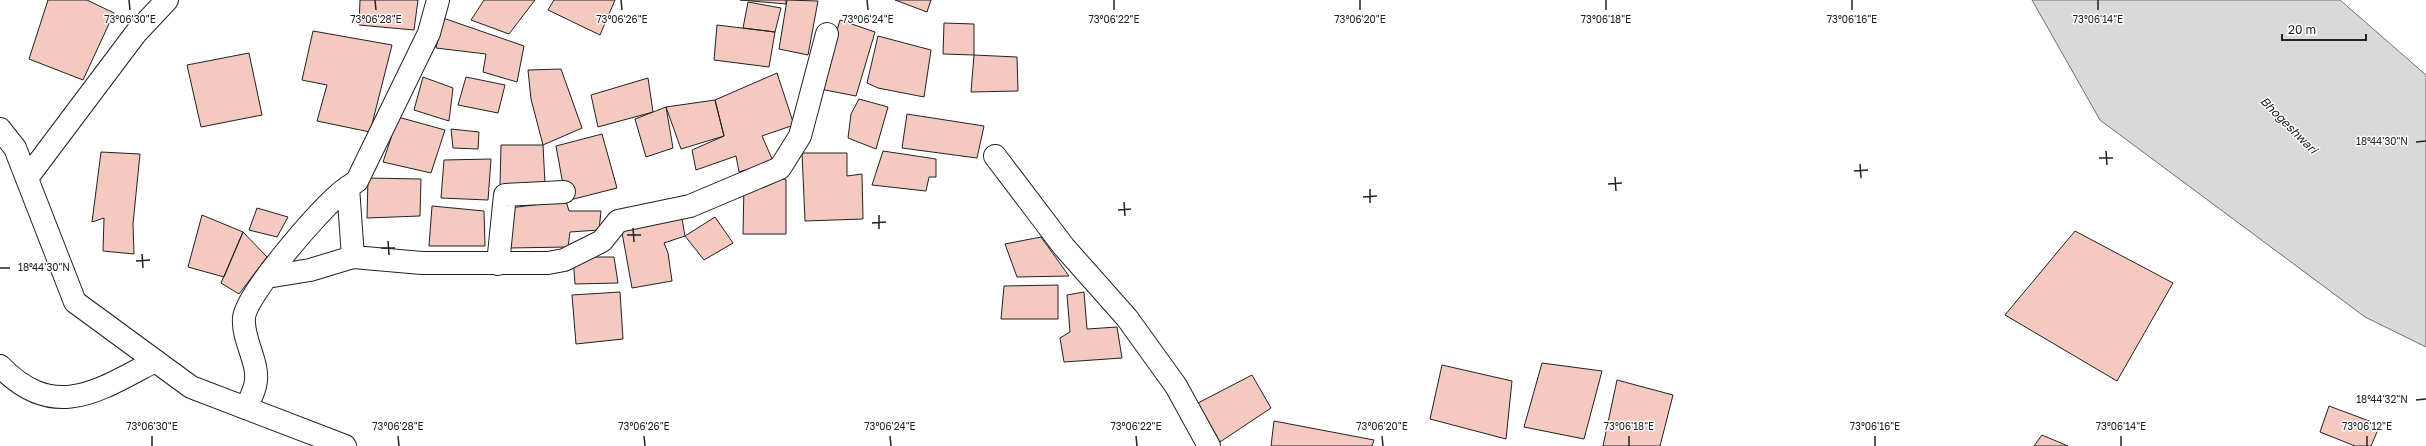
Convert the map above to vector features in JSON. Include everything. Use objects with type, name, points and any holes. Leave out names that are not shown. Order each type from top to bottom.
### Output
[{"type":"main road","points":[[27,178],[136,33],[167,0]]},
{"type":"main road","points":[[246,408],[256,385],[255,367],[246,341],[244,317],[251,299],[267,277],[333,201],[357,181],[376,145],[429,33],[438,0]]},
{"type":"main road","points":[[267,277],[310,270],[353,257],[422,263],[548,263],[564,260],[602,241],[618,221],[690,206],[780,168],[800,136],[827,34]]},
{"type":"main road","points":[[0,128],[15,148],[75,302],[191,387],[345,446]]},
{"type":"main road","points":[[995,156],[1064,247],[1127,318],[1176,386],[1209,446]]},
{"type":"main road","points":[[348,187],[353,257]]},
{"type":"main road","points":[[498,264],[505,195],[564,192]]},
{"type":"main road","points":[[0,366],[13,380],[26,388],[50,396],[76,398],[101,390],[155,361]]},
{"type":"water","name":"Bhogeshwari","points":[[2032,0],[2340,0],[2426,75],[2426,347],[2365,317],[2100,120]]},
{"type":"building","points":[[48,0],[87,0],[114,13],[83,80],[29,59]]},
{"type":"building","points":[[360,0],[418,0],[414,30],[359,25]]},
{"type":"building","points":[[484,0],[535,0],[509,34],[471,20]]},
{"type":"building","points":[[554,0],[615,0],[600,35],[548,10]]},
{"type":"building","points":[[740,0],[786,0],[786,4]]},
{"type":"building","points":[[787,0],[818,1],[808,55],[779,49]]},
{"type":"building","points":[[895,0],[931,0],[927,12]]},
{"type":"building","points":[[748,2],[781,8],[775,32],[743,28]]},
{"type":"building","points":[[443,18],[524,46],[517,82],[483,72],[486,54],[436,48]]},
{"type":"building","points":[[840,20],[875,32],[856,96],[820,89]]},
{"type":"building","points":[[944,23],[974,24],[974,55],[943,54]]},
{"type":"building","points":[[717,25],[775,32],[769,67],[714,60]]},
{"type":"building","points":[[313,31],[392,45],[370,132],[317,121],[327,85],[302,80]]},
{"type":"building","points":[[878,36],[931,50],[924,97],[878,88],[867,83]]},
{"type":"building","points":[[249,53],[262,115],[201,127],[187,65]]},
{"type":"building","points":[[974,55],[1017,57],[1018,91],[971,92]]},
{"type":"building","points":[[561,69],[582,128],[543,145],[531,99],[528,70]]},
{"type":"building","points":[[777,73],[794,125],[762,136],[773,161],[739,172],[736,156],[696,170],[692,150],[724,136],[715,100]]},
{"type":"building","points":[[423,77],[453,88],[449,121],[414,110]]},
{"type":"building","points":[[466,77],[505,85],[498,113],[458,105]]},
{"type":"building","points":[[648,78],[653,112],[598,127],[591,95]]},
{"type":"building","points":[[859,99],[888,107],[876,149],[848,138],[851,114]]},
{"type":"building","points":[[715,100],[724,136],[681,149],[666,107]]},
{"type":"building","points":[[666,107],[673,148],[646,157],[635,119]]},
{"type":"building","points":[[907,114],[984,126],[977,158],[902,148]]},
{"type":"building","points":[[398,117],[445,130],[431,173],[383,162]]},
{"type":"building","points":[[451,129],[479,132],[478,149],[453,148]]},
{"type":"building","points":[[602,134],[617,188],[566,201],[556,146]]},
{"type":"building","points":[[501,145],[543,145],[545,184],[500,185]]},
{"type":"building","points":[[883,151],[936,159],[936,177],[929,177],[926,191],[872,185]]},
{"type":"building","points":[[101,152],[140,154],[133,224],[134,254],[103,251],[104,218],[92,222]]},
{"type":"building","points":[[802,153],[847,153],[847,176],[862,174],[863,219],[805,221]]},
{"type":"building","points":[[491,159],[488,200],[441,198],[444,160]]},
{"type":"building","points":[[368,178],[421,179],[420,216],[367,218]]},
{"type":"building","points":[[786,179],[786,234],[743,234],[744,185]]},
{"type":"building","points":[[566,201],[569,211],[601,211],[599,230],[570,232],[568,247],[509,248],[509,208]]},
{"type":"building","points":[[432,206],[484,211],[485,246],[429,246]]},
{"type":"building","points":[[257,208],[288,217],[277,237],[249,230]]},
{"type":"building","points":[[202,215],[243,232],[224,277],[188,267]]},
{"type":"building","points":[[715,217],[733,243],[704,260],[685,236]]},
{"type":"building","points":[[682,219],[685,236],[664,243],[668,253],[672,281],[632,288],[621,227]]},
{"type":"building","points":[[2075,231],[2173,283],[2117,381],[2005,315]]},
{"type":"building","points":[[243,232],[267,257],[239,294],[221,283]]},
{"type":"building","points":[[1041,237],[1069,276],[1017,277],[1005,244]]},
{"type":"building","points":[[573,257],[614,257],[618,283],[575,284]]},
{"type":"building","points":[[1058,285],[1058,319],[1001,319],[1004,286]]},
{"type":"building","points":[[620,292],[623,339],[576,344],[572,295]]},
{"type":"building","points":[[1084,292],[1087,329],[1117,327],[1122,358],[1064,362],[1060,338],[1070,332],[1067,295]]},
{"type":"building","points":[[1542,363],[1602,371],[1584,439],[1524,427]]},
{"type":"building","points":[[1442,365],[1512,381],[1506,439],[1430,419]]},
{"type":"building","points":[[1252,375],[1271,408],[1220,442],[1198,403]]},
{"type":"building","points":[[1617,380],[1673,395],[1660,446],[1603,446]]},
{"type":"building","points":[[2329,406],[2380,425],[2371,446],[2355,446],[2320,432]]},
{"type":"building","points":[[1274,421],[1374,440],[1372,446],[1271,446]]},
{"type":"building","points":[[2042,435],[2068,446],[2034,446]]}]
